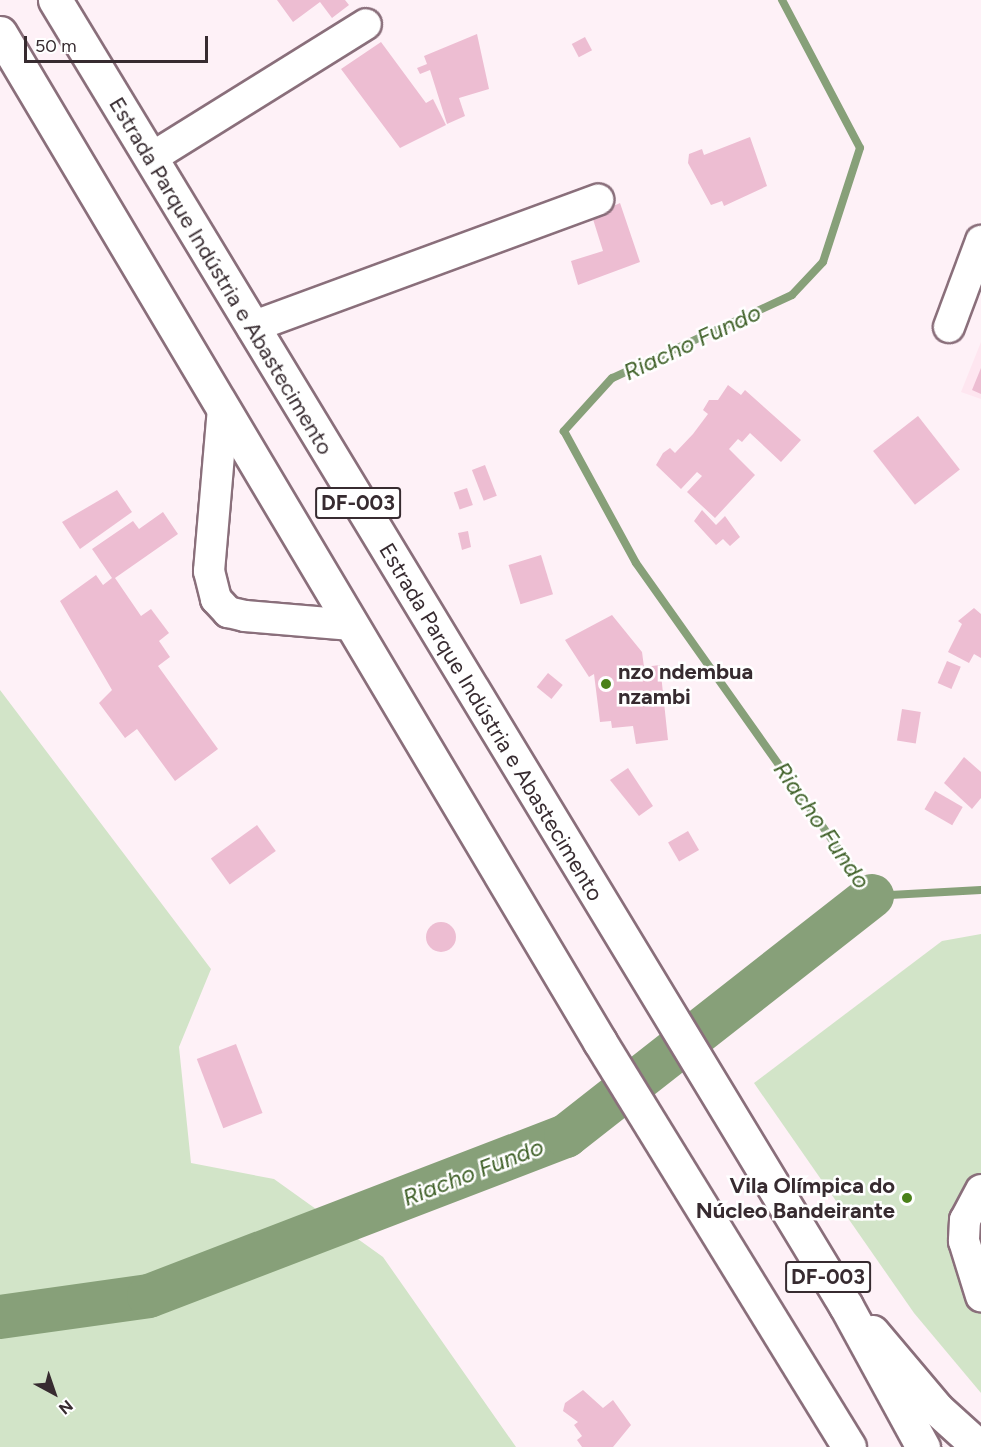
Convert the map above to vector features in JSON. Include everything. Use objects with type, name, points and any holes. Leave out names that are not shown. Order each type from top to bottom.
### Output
[{"type":"highway","name":"Estrada Parque Indústria e Abastecimento","points":[[55,0],[846,1306],[923,1447]]},
{"type":"highway","name":"DF-003","points":[[0,33],[600,1041],[849,1447]]},
{"type":"highway","points":[[846,1306],[937,1409],[979,1447]]},
{"type":"street","points":[[151,158],[366,24]]},
{"type":"street","points":[[252,327],[598,200]]},
{"type":"street","points":[[949,327],[981,241]]},
{"type":"street","points":[[223,408],[209,571],[216,598],[228,612],[245,616],[352,625]]},
{"type":"street","points":[[981,1190],[965,1220],[964,1241],[981,1296]]},
{"type":"shaded area","points":[[981,342],[981,399],[961,392]]},
{"type":"green space","points":[[0,690],[211,969],[179,1047],[191,1163],[274,1179],[383,1257],[516,1447],[0,1447]]},
{"type":"green space","name":"Vila Olímpica do Núcleo Bandeirante","points":[[981,934],[981,1393],[914,1313],[754,1083],[942,941]]},
{"type":"building","points":[[277,0],[345,0],[349,5],[332,18],[320,2],[293,22]]},
{"type":"building","points":[[477,34],[489,89],[459,98],[465,116],[447,124],[430,70],[420,74],[417,68],[427,64],[424,56]]},
{"type":"building","points":[[585,37],[592,50],[579,57],[572,44]]},
{"type":"building","points":[[381,42],[426,103],[433,99],[446,125],[400,148],[341,69]]},
{"type":"building","points":[[750,137],[767,186],[724,206],[722,201],[711,205],[688,163],[689,154],[702,149],[704,155]]},
{"type":"building","points":[[620,203],[640,262],[578,285],[571,261],[603,251],[592,216]]},
{"type":"building","points":[[981,368],[981,394],[972,390]]},
{"type":"building","points":[[728,385],[741,395],[745,390],[801,440],[781,462],[750,433],[742,442],[738,439],[729,449],[755,475],[715,518],[687,492],[702,476],[697,472],[681,489],[656,465],[663,453],[670,448],[675,453],[693,434],[708,414],[703,410],[709,400],[718,400]]},
{"type":"building","points":[[918,416],[960,470],[915,505],[873,451]]},
{"type":"building","points":[[485,465],[497,496],[484,501],[472,470]]},
{"type":"building","points":[[467,488],[473,505],[460,510],[454,493]]},
{"type":"building","points":[[117,490],[132,512],[80,549],[62,522]]},
{"type":"building","points":[[702,510],[716,525],[725,516],[740,537],[730,546],[723,539],[716,545],[694,521]]},
{"type":"building","points":[[163,512],[178,534],[115,578],[141,616],[151,609],[169,633],[159,641],[170,657],[158,666],[218,749],[175,781],[137,729],[125,738],[99,703],[112,690],[60,601],[96,575],[103,585],[112,578],[92,549],[133,521],[139,529]]},
{"type":"building","points":[[468,531],[471,547],[462,550],[458,533]]},
{"type":"building","points":[[541,555],[553,594],[520,604],[508,565]]},
{"type":"building","points":[[974,608],[981,614],[981,658],[974,654],[969,663],[948,652],[962,624],[958,621]]},
{"type":"building","points":[[612,615],[642,652],[644,667],[660,665],[668,740],[636,744],[633,726],[612,728],[611,721],[600,722],[594,674],[589,677],[565,640]]},
{"type":"building","points":[[947,661],[961,667],[951,689],[938,683]]},
{"type":"building","points":[[548,673],[563,685],[551,699],[537,687]]},
{"type":"building","points":[[902,709],[921,712],[916,744],[897,741]]},
{"type":"building","points":[[964,757],[981,772],[981,798],[972,809],[944,783]]},
{"type":"building","points":[[628,768],[653,806],[639,816],[610,780]]},
{"type":"building","points":[[935,791],[963,807],[952,825],[924,809]]},
{"type":"building","points":[[257,825],[276,851],[230,884],[211,859]]},
{"type":"building","points":[[688,831],[699,850],[679,862],[668,842]]},
{"type":"building","points":[[441,922],[452,926],[456,937],[452,948],[441,952],[430,948],[426,937],[430,926]]},
{"type":"building","points":[[236,1044],[263,1113],[223,1128],[197,1059]]},
{"type":"building","points":[[583,1390],[603,1408],[613,1400],[631,1425],[613,1447],[582,1447],[577,1440],[582,1436],[574,1425],[578,1422],[563,1411],[565,1403]]},
{"type":"waterway","name":"Riacho Fundo","points":[[782,0],[860,148],[823,262],[792,295],[612,378],[564,431],[636,563],[872,896],[981,890]]},
{"type":"waterway","name":"Riacho Fundo","points":[[0,1317],[149,1296],[566,1136],[872,896]]},
{"type":"place","name":"nzo ndembua nzambi","points":[[606,684]]},
{"type":"place","name":"Vila Olímpica do Núcleo Bandeirante","points":[[907,1198]]}]
